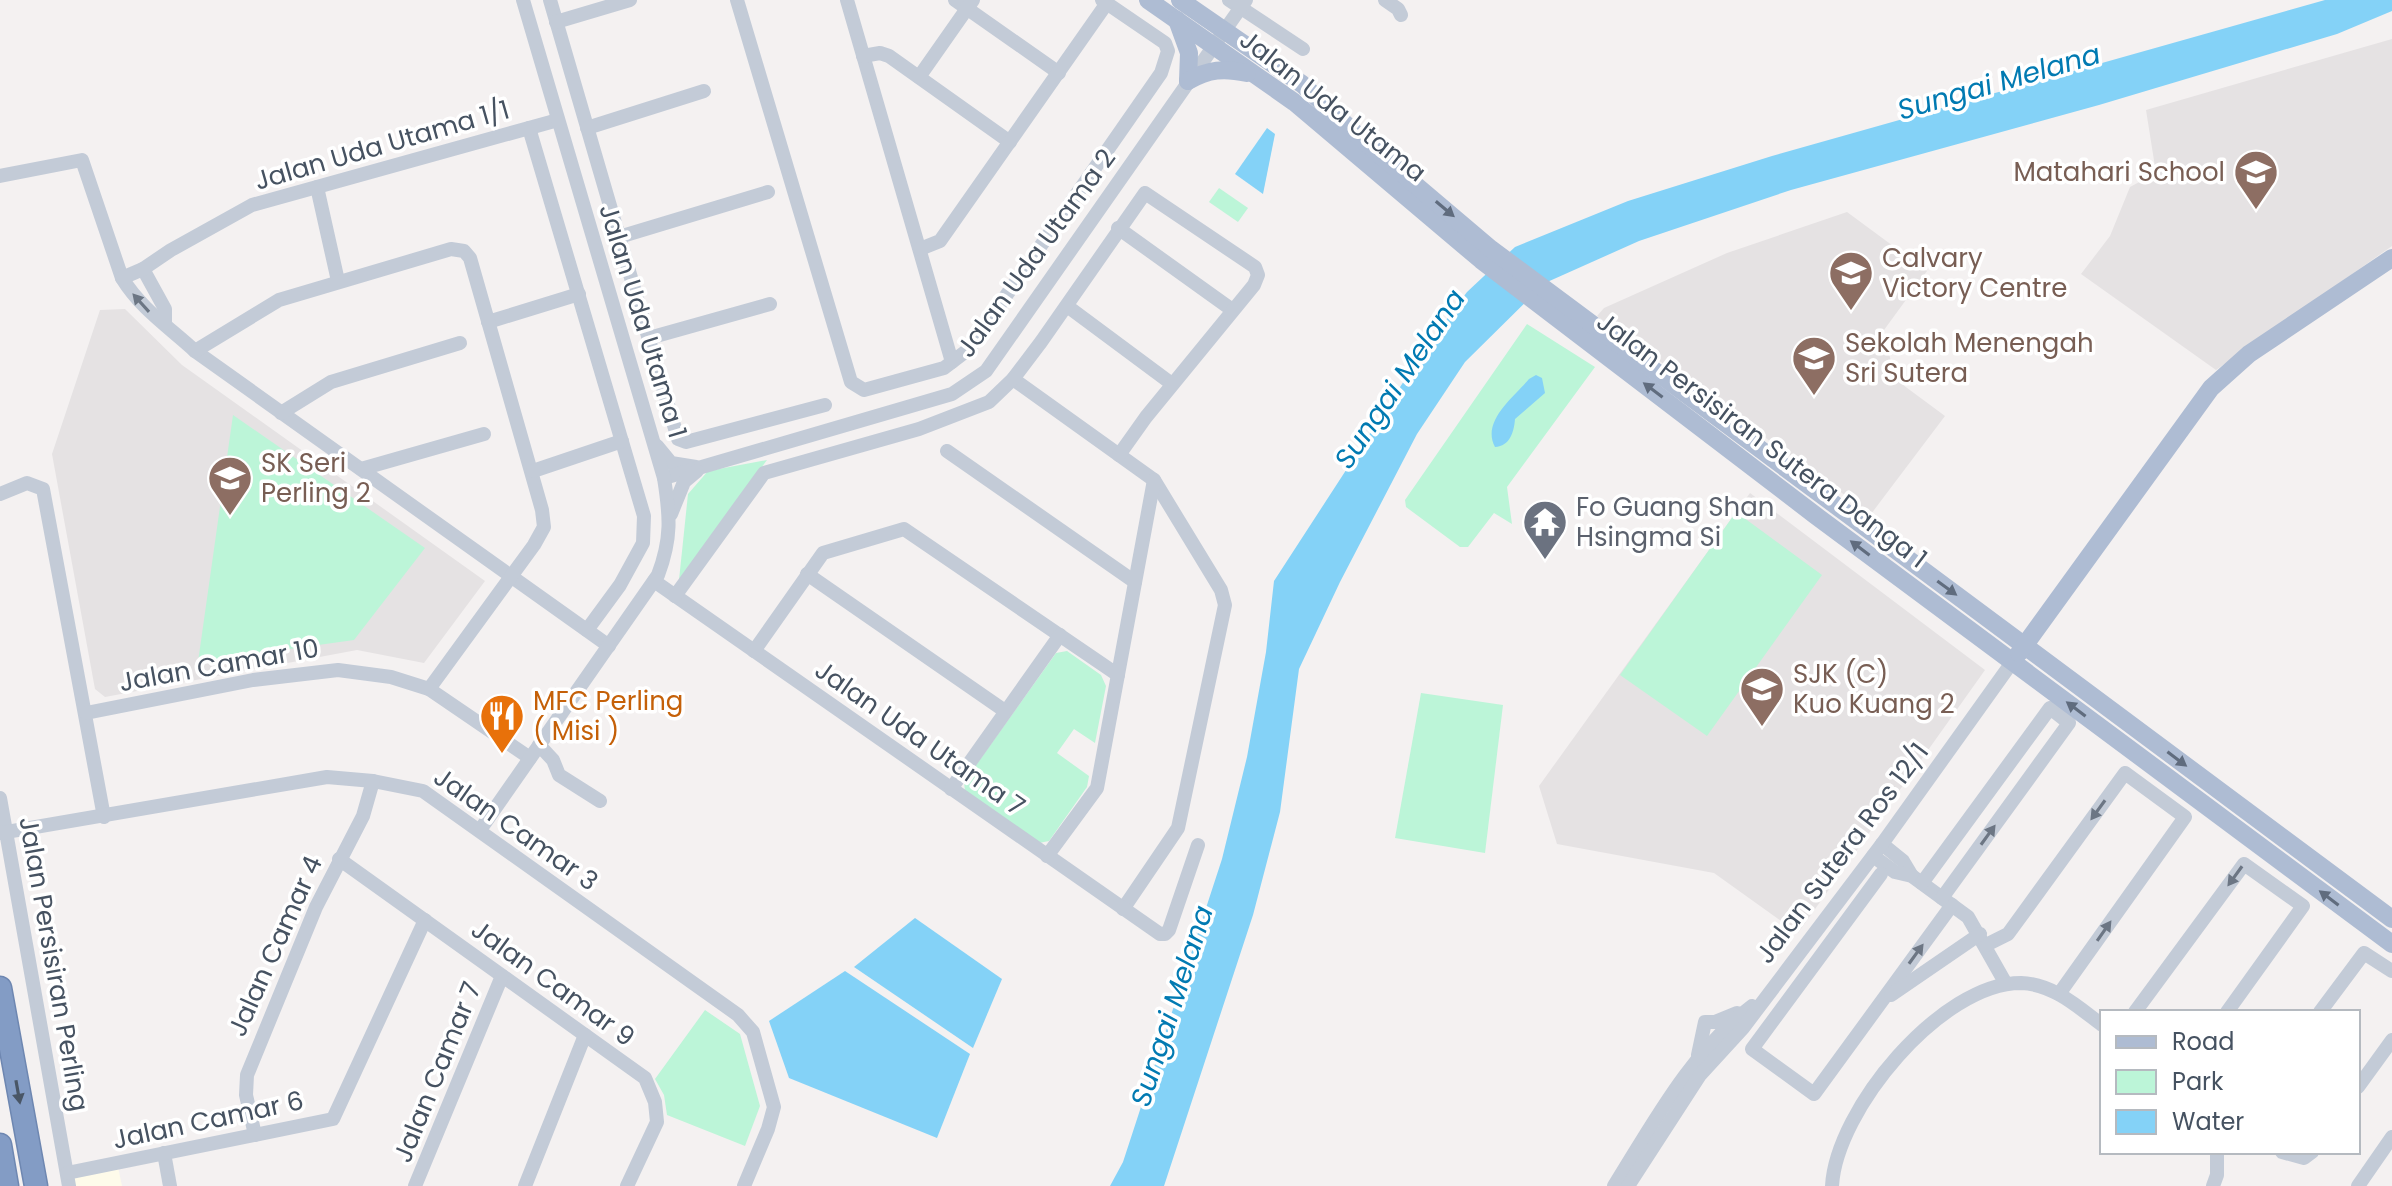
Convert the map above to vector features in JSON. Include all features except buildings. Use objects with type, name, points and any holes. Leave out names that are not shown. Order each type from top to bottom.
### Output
[{"type":"highway","points":[[0,988],[36,1186]]},
{"type":"highway","points":[[0,1145],[4,1176]]},
{"type":"main road","name":"Jalan Uda Utama","points":[[1148,0],[1177,20],[1219,38],[1302,84],[1486,254]]},
{"type":"main road","name":"Jalan Uda Utama","points":[[1180,0],[1257,75],[1486,254]]},
{"type":"main road","points":[[1177,20],[1189,53],[1188,81],[1219,68],[1257,75]]},
{"type":"main road","name":"Jalan Persisiran Sutera Danga 1","points":[[1486,254],[2025,645],[2392,919]]},
{"type":"main road","points":[[2013,661],[2211,388],[2249,354],[2392,258]]},
{"type":"main road","name":"Jalan Persisiran Sutera Danga 1","points":[[1543,297],[1815,515],[2392,944]]},
{"type":"street","name":"Jalan Uda Utama 1","points":[[480,830],[654,581],[669,541],[671,517],[654,443],[523,0]]},
{"type":"street","points":[[550,0],[678,439],[686,442],[825,405]]},
{"type":"street","points":[[556,22],[630,0]]},
{"type":"street","points":[[737,0],[851,382],[856,387],[869,390],[944,368],[969,349],[1166,63],[1168,51],[1165,43],[1105,2],[1059,73],[940,241],[920,249]]},
{"type":"street","points":[[847,0],[952,362]]},
{"type":"street","points":[[1385,0],[1401,15]]},
{"type":"street","points":[[919,77],[965,3],[1059,73]]},
{"type":"street","points":[[1239,3],[1303,49]]},
{"type":"street","name":"Jalan Uda Utama 2","points":[[664,478],[952,394],[986,371],[1219,38],[1239,3]]},
{"type":"street","points":[[863,56],[880,53],[1010,142]]},
{"type":"street","points":[[587,128],[704,91]]},
{"type":"street","name":"Jalan Uda Utama 1/1","points":[[122,278],[143,269],[252,205],[558,120]]},
{"type":"street","name":"Jalan Uda Utama 1/1","points":[[529,128],[642,505],[643,543],[620,585],[587,630]]},
{"type":"street","points":[[0,176],[82,160],[122,278],[130,292],[156,320],[165,323],[195,351],[609,646]]},
{"type":"street","points":[[317,187],[338,281]]},
{"type":"street","points":[[619,237],[768,192]]},
{"type":"street","points":[[675,596],[764,473],[919,429],[989,402],[1013,379],[1145,193],[1255,267],[1258,275],[1254,285],[1231,309],[1119,455]]},
{"type":"street","points":[[1118,228],[1231,309]]},
{"type":"street","points":[[195,351],[279,300],[458,249],[464,251],[473,265],[533,471],[544,527],[429,689]]},
{"type":"street","points":[[143,269],[165,309],[165,323]]},
{"type":"street","points":[[488,322],[579,294]]},
{"type":"street","points":[[649,338],[770,304]]},
{"type":"street","points":[[1067,306],[1172,384]]},
{"type":"street","points":[[281,413],[331,382],[460,343]]},
{"type":"street","points":[[1013,379],[1154,480],[1221,590],[1225,605],[1178,828],[1123,909]]},
{"type":"street","points":[[361,469],[484,434]]},
{"type":"street","points":[[533,471],[622,441]]},
{"type":"street","points":[[654,443],[671,463],[700,468]]},
{"type":"street","points":[[947,451],[1135,582]]},
{"type":"street","points":[[671,517],[684,482],[700,468]]},
{"type":"street","points":[[1047,856],[1097,788],[1154,480]]},
{"type":"street","points":[[0,494],[27,483],[43,489],[104,817]]},
{"type":"street","points":[[754,651],[823,553],[904,529],[1118,675]]},
{"type":"street","points":[[807,574],[1005,711]]},
{"type":"street","name":"Jalan Uda Utama 7","points":[[654,581],[1160,934],[1169,930],[1198,845]]},
{"type":"street","points":[[951,789],[1060,635]]},
{"type":"street","name":"Jalan Sutera Ros 12/1","points":[[1726,1037],[1766,996],[1878,850],[2013,661]]},
{"type":"street","name":"Jalan Camar 10","points":[[86,713],[253,680],[338,670],[391,677],[429,689],[530,758]]},
{"type":"street","points":[[1881,1003],[2069,723],[2050,708],[1917,880]]},
{"type":"street","points":[[539,745],[553,760],[559,775],[600,801]]},
{"type":"street","points":[[1881,1003],[1983,940],[2008,934],[2125,773],[2185,817],[2059,994]]},
{"type":"street","name":"Jalan Camar 3","points":[[2,836],[327,777],[373,781],[423,791],[738,1015],[753,1032],[774,1107],[744,1186]]},
{"type":"street","name":"Jalan Camar 4","points":[[255,1135],[246,1095],[247,1075],[316,907],[363,816],[373,781]]},
{"type":"street","name":"Jalan Persisiran Perling","points":[[0,798],[2,836],[68,1180]]},
{"type":"street","points":[[1878,850],[1903,861],[1917,880],[1968,917],[2006,984]]},
{"type":"street","name":"Jalan Camar 9","points":[[339,859],[645,1078],[655,1102],[657,1122],[627,1186]]},
{"type":"street","points":[[2136,1010],[2244,864],[2303,906],[2228,1010]]},
{"type":"street","name":"Jalan Sutera Ros 12/1","points":[[1881,874],[1752,1049],[1814,1094],[1881,1003]]},
{"type":"street","name":"Jalan Camar 6","points":[[68,1180],[164,1153],[333,1119],[425,920]]},
{"type":"street","points":[[2321,1010],[2364,953],[2392,971]]},
{"type":"street","name":"Jalan Camar 7","points":[[415,1186],[502,976]]},
{"type":"street","points":[[1832,1186],[1833,1173],[1848,1129],[1892,1063],[1933,1019],[1982,991],[2006,984],[2025,983],[2059,994],[2100,1024]]},
{"type":"street","name":"Jalan Sutera Ros 12/1","points":[[1726,1037],[1747,1010],[1766,996]]},
{"type":"street","points":[[1697,1059],[1705,1022],[1715,1022],[1747,1010]]},
{"type":"street","points":[[525,1186],[585,1035]]},
{"type":"street","points":[[1614,1186],[1697,1059],[1726,1037]]},
{"type":"street","points":[[1628,1186],[1726,1037]]},
{"type":"street","points":[[2360,1084],[2392,1040]]},
{"type":"street","points":[[2358,1186],[2392,1137]]},
{"type":"street","points":[[164,1153],[170,1186]]},
{"type":"street","points":[[2213,1186],[2217,1175],[2217,1154]]},
{"type":"street","points":[[2289,1154],[2304,1158],[2309,1154]]},
{"type":"shaded area","name":"Matahari School","points":[[2392,39],[2392,246],[2216,370],[2081,274],[2110,236],[2130,187],[2156,173],[2146,110]]},
{"type":"shaded area","name":"Sekolah Menengah Sri Sutera","points":[[1847,212],[1927,271],[1868,352],[1888,349],[1895,379],[1945,416],[1871,514],[1597,316],[1604,308],[1727,253]]},
{"type":"shaded area","name":"SK Seri Perling 2","points":[[125,309],[182,365],[485,581],[424,663],[357,650],[105,697],[95,689],[52,454],[100,310]]},
{"type":"shaded area","name":"SJK (C) Kuo Kuang 2","points":[[1750,493],[1985,670],[1798,933],[1714,873],[1557,844],[1539,786]]},
{"type":"shaded area","points":[[118,1167],[122,1186],[65,1186],[64,1178]]},
{"type":"green space","points":[[1219,188],[1248,208],[1238,222],[1209,202]]},
{"type":"green space","points":[[1527,324],[1595,367],[1507,487],[1512,524],[1494,513],[1468,547],[1460,547],[1406,507],[1405,500]]},
{"type":"green space","points":[[233,415],[425,548],[354,640],[198,662]]},
{"type":"green space","points":[[767,460],[679,580],[688,494],[708,471]]},
{"type":"green space","points":[[1736,512],[1822,575],[1707,736],[1620,675]]},
{"type":"green space","points":[[1067,651],[1101,675],[1106,686],[1095,743],[1074,729],[1057,753],[1089,776],[1087,787],[1049,841],[1039,843],[965,791],[964,782],[1056,653]]},
{"type":"green space","points":[[1421,693],[1503,705],[1485,853],[1395,838]]},
{"type":"green space","points":[[705,1010],[740,1034],[760,1106],[745,1146],[667,1115],[664,1095],[655,1079]]},
{"type":"water","points":[[2325,0],[2392,0],[2392,11],[2337,34],[2099,105],[1791,190],[1639,241],[1545,283],[1465,362],[1417,434],[1340,582],[1299,669],[1280,812],[1253,915],[1164,1186],[1110,1186],[1123,1162],[1222,859],[1247,757],[1266,652],[1274,581],[1428,344],[1467,292],[1515,247],[1628,201],[1772,156]]},
{"type":"water","points":[[1267,128],[1275,134],[1263,194],[1235,174]]},
{"type":"water","points":[[1536,375],[1542,378],[1545,393],[1515,419],[1508,441],[1495,447],[1492,428],[1501,410]]},
{"type":"water","points":[[915,918],[1002,979],[973,1048],[854,967]]},
{"type":"water","points":[[845,971],[970,1054],[937,1138],[789,1078],[769,1021]]},
{"type":"place","name":"Matahari School","points":[[2256,211]]},
{"type":"place","name":"Calvary Victory Centre","points":[[1851,312]]},
{"type":"place","name":"Sekolah Menengah Sri Sutera","points":[[1814,397]]},
{"type":"place","name":"SK Seri Perling 2","points":[[230,517]]},
{"type":"place","name":"Fo Guang Shan Hsingma Si","points":[[1545,561]]},
{"type":"place","name":"SJK (C) Kuo Kuang 2","points":[[1762,728]]},
{"type":"place","name":"MFC Perling ( Misi )","points":[[502,755]]},
{"type":"water label","name":"Sungai Melana","points":[[1999,82]]},
{"type":"water label","name":"Sungai Melana","points":[[1400,379]]},
{"type":"water label","name":"Sungai Melana","points":[[1172,1006]]}]
